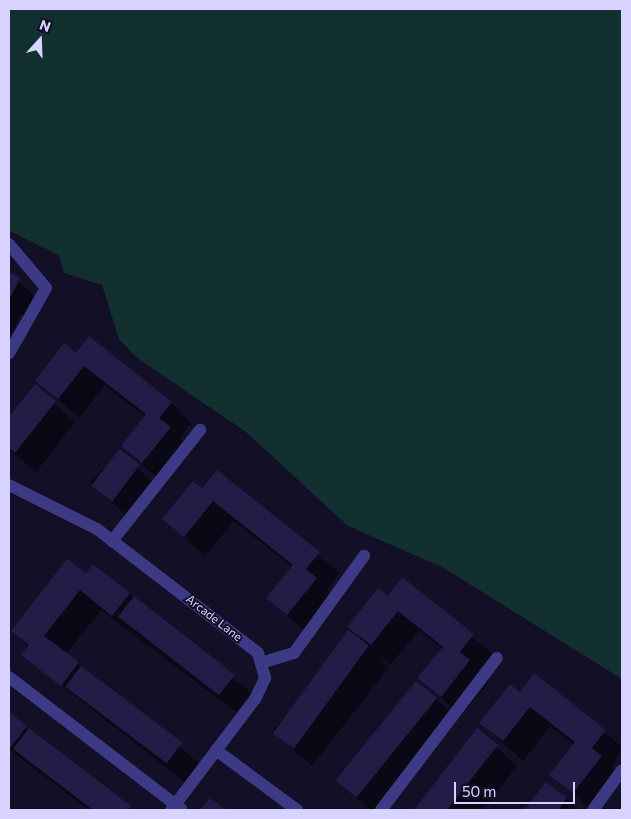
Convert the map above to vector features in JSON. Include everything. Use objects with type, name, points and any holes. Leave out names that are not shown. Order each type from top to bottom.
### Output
[{"type":"street","points":[[9,244],[46,288],[9,353]]},
{"type":"street","points":[[112,541],[200,430]]},
{"type":"street","name":"Arcade Lane","points":[[9,485],[112,541],[258,653],[261,663]]},
{"type":"street","points":[[9,676],[176,808],[216,750],[255,699],[265,678],[261,663],[294,653],[364,556]]},
{"type":"street","points":[[381,810],[497,658]]},
{"type":"street","points":[[216,750],[297,810]]},
{"type":"street","points":[[593,810],[622,770]]},
{"type":"green space","points":[[9,9],[622,9],[622,679],[442,567],[348,526],[246,432],[136,357],[119,339],[102,285],[64,273],[59,255],[9,231]]},
{"type":"building","points":[[9,272],[20,278],[9,300]]},
{"type":"building","points":[[89,336],[172,402],[159,418],[171,427],[142,463],[121,446],[146,414],[84,366],[58,399],[35,381],[64,343],[76,353]]},
{"type":"building","points":[[35,384],[56,401],[15,453],[9,448],[9,417]]},
{"type":"building","points":[[119,449],[140,465],[112,501],[91,486]]},
{"type":"building","points":[[217,470],[320,552],[306,569],[317,578],[287,615],[266,598],[293,565],[213,501],[184,537],[162,519],[193,481],[202,488]]},
{"type":"building","points":[[67,559],[86,573],[93,564],[130,593],[112,616],[80,590],[44,636],[79,662],[61,686],[21,655],[29,645],[11,631]]},
{"type":"building","points":[[402,577],[474,634],[460,652],[470,660],[441,697],[417,678],[443,647],[398,611],[371,645],[347,627],[378,588],[388,596]]},
{"type":"building","points":[[134,596],[235,675],[219,695],[118,616]]},
{"type":"building","points":[[348,630],[369,645],[294,749],[273,734]]},
{"type":"building","points":[[81,666],[182,742],[167,763],[65,687]]},
{"type":"building","points":[[534,673],[606,730],[592,748],[602,756],[573,793],[549,775],[575,742],[530,707],[503,741],[479,723],[510,684],[520,692]]},
{"type":"building","points":[[416,681],[437,698],[356,797],[335,780]]},
{"type":"building","points":[[9,712],[27,726],[10,748],[9,746]]},
{"type":"building","points":[[29,728],[131,806],[128,810],[93,810],[13,749]]},
{"type":"building","points":[[477,728],[498,745],[447,810],[414,810]]},
{"type":"building","points":[[546,782],[567,798],[558,810],[524,810]]},
{"type":"building","points":[[210,798],[226,810],[200,810]]}]
